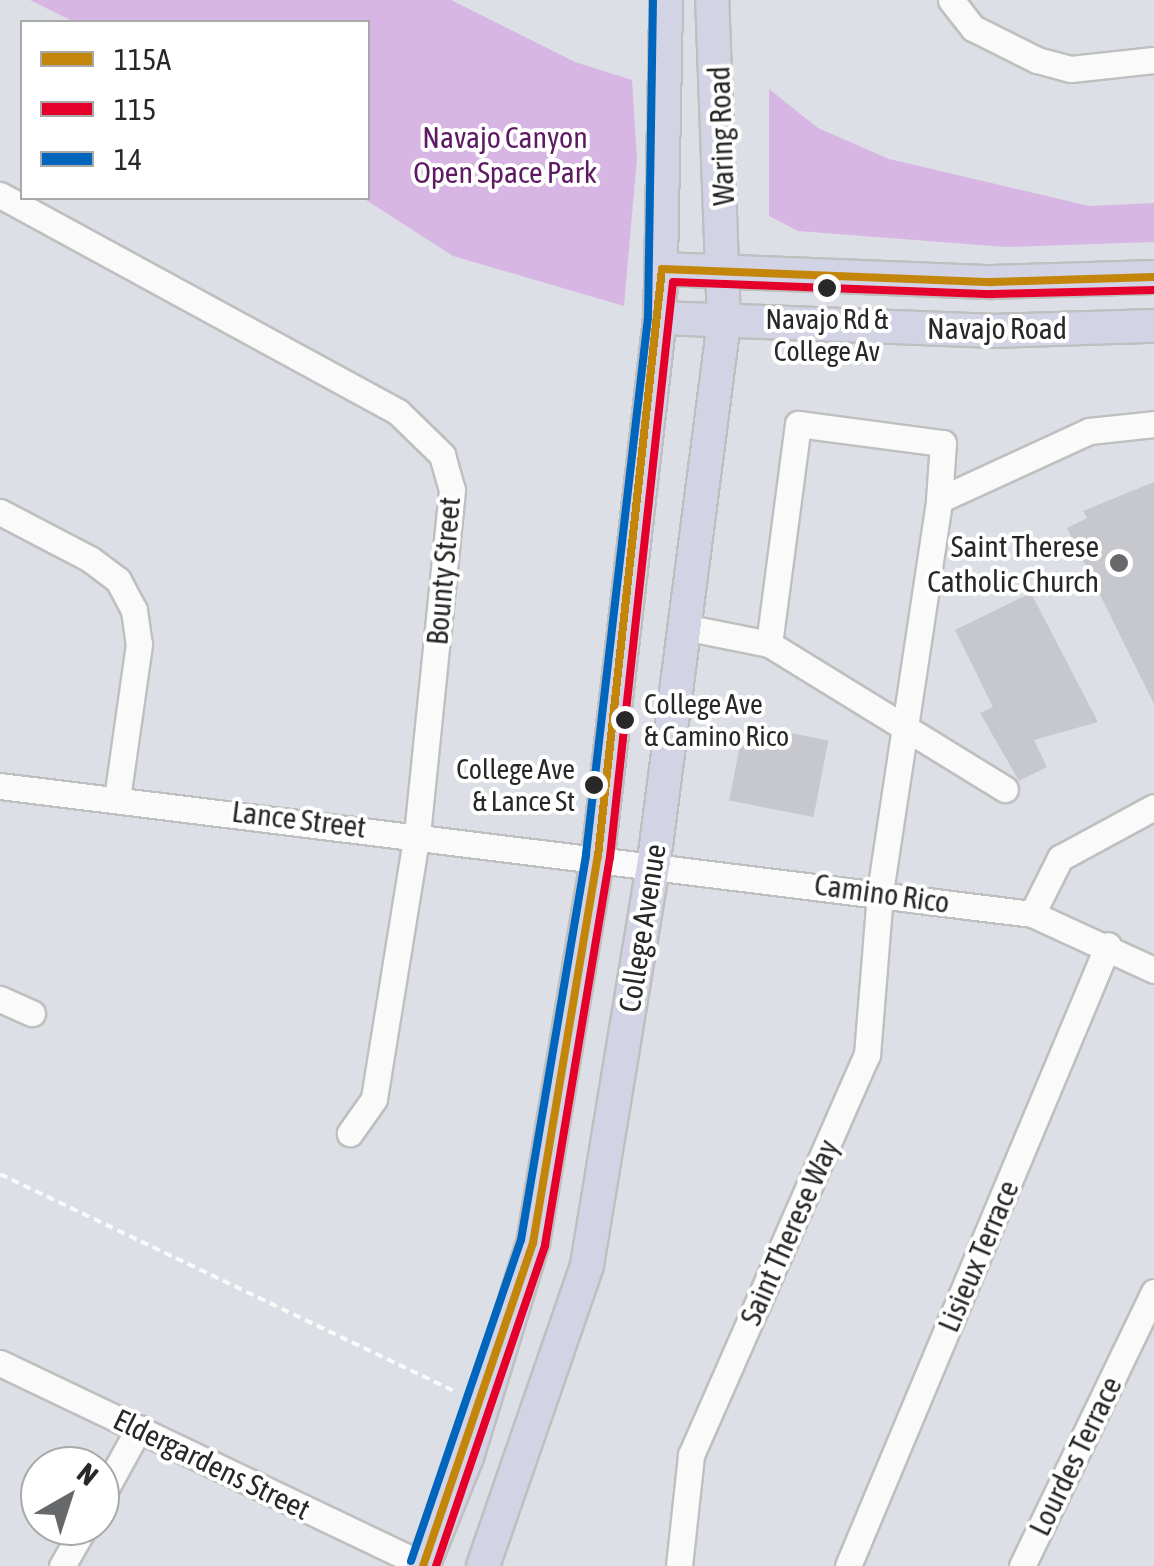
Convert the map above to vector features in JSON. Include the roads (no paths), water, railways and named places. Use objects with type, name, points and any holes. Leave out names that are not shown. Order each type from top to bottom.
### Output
[{"type":"main road","name":"Waring Road","points":[[662,269],[666,0]]},
{"type":"main road","name":"Waring Road","points":[[712,0],[726,273]]},
{"type":"main road","name":"Navajo Road","points":[[662,269],[1154,277]]},
{"type":"main road","name":"College Avenue","points":[[423,1566],[483,1405],[533,1243],[598,856],[660,318],[662,269]]},
{"type":"main road","name":"College Avenue","points":[[484,1566],[587,1265],[654,862],[724,322],[726,273]]},
{"type":"main road","name":"Navajo Road","points":[[660,318],[1154,326]]},
{"type":"street","points":[[951,0],[973,28],[1071,69],[1154,60]]},
{"type":"street","name":"Bounty Street","points":[[0,195],[398,412],[442,455],[452,490],[417,833],[374,1099],[350,1132]]},
{"type":"street","name":"Saint Therese Way","points":[[679,1566],[691,1454],[867,1055],[880,892],[943,443],[798,424],[768,644]]},
{"type":"street","points":[[938,500],[1089,431],[1154,424]]},
{"type":"street","points":[[0,512],[90,559],[118,580],[134,610],[139,644],[117,798]]},
{"type":"street","points":[[684,626],[768,644],[1005,789]]},
{"type":"street","name":"Lance Street","points":[[0,786],[598,856]]},
{"type":"street","points":[[1032,914],[1060,858],[1154,806]]},
{"type":"street","name":"Camino Rico","points":[[598,856],[1032,914],[1108,945],[1154,970]]},
{"type":"street","name":"Lisieux Terrace","points":[[848,1566],[1108,945]]},
{"type":"street","points":[[0,999],[32,1013]]},
{"type":"street","name":"Lourdes Terrace","points":[[1022,1566],[1154,1292]]},
{"type":"street","name":"Eldergardens Street","points":[[0,1363],[423,1566]]},
{"type":"street","points":[[120,1463],[139,1428]]},
{"type":"place","name":"Navajo Rd & College Av","points":[[827,288]]},
{"type":"place","name":"Saint Therese Catholic Church","points":[[1119,563]]},
{"type":"place","name":"College Ave & Camino Rico","points":[[625,720]]},
{"type":"place","name":"College Ave & Lance St","points":[[594,785]]},
{"type":"park label","name":"Navajo Canyon Open Space Park","points":[[505,154]]}]
